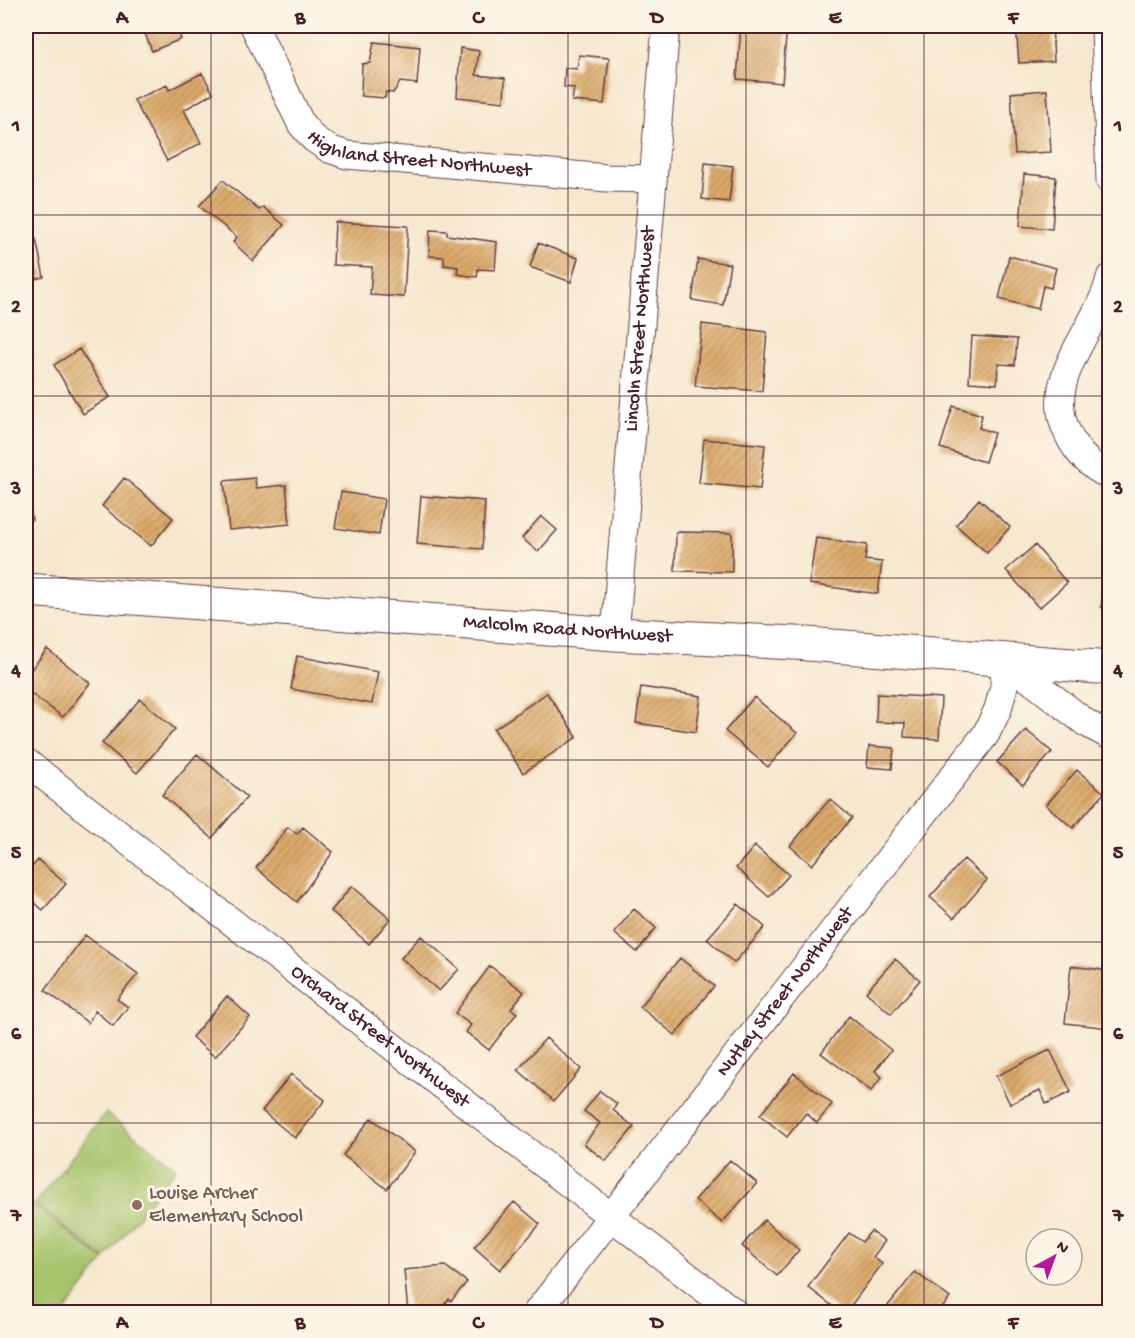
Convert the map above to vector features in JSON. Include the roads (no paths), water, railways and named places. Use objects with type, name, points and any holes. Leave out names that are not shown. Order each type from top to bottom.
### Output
[{"type":"main road","name":"Malcolm Road Northwest","points":[[26,590],[615,634],[795,643],[1110,668]]},
{"type":"street","name":"Highland Street Northwest","points":[[254,26],[301,124],[314,139],[329,149],[347,155],[607,178],[653,179]]},
{"type":"street","name":"Lincoln Street Northwest","points":[[615,634],[666,26]]},
{"type":"street","points":[[1107,37],[1110,181]]},
{"type":"street","points":[[1110,278],[1103,300],[1069,364],[1062,385],[1060,408],[1064,428],[1074,446],[1089,463],[1110,476]]},
{"type":"street","points":[[1005,660],[1086,723],[1110,736]]},
{"type":"street","name":"Nutley Street Northwest","points":[[537,1312],[986,734],[998,709],[1004,686],[1005,660]]},
{"type":"street","name":"Orchard Street Northwest","points":[[26,762],[734,1312]]},
{"type":"place","name":"Louise Archer Elementary School","points":[[137,1205]]}]
